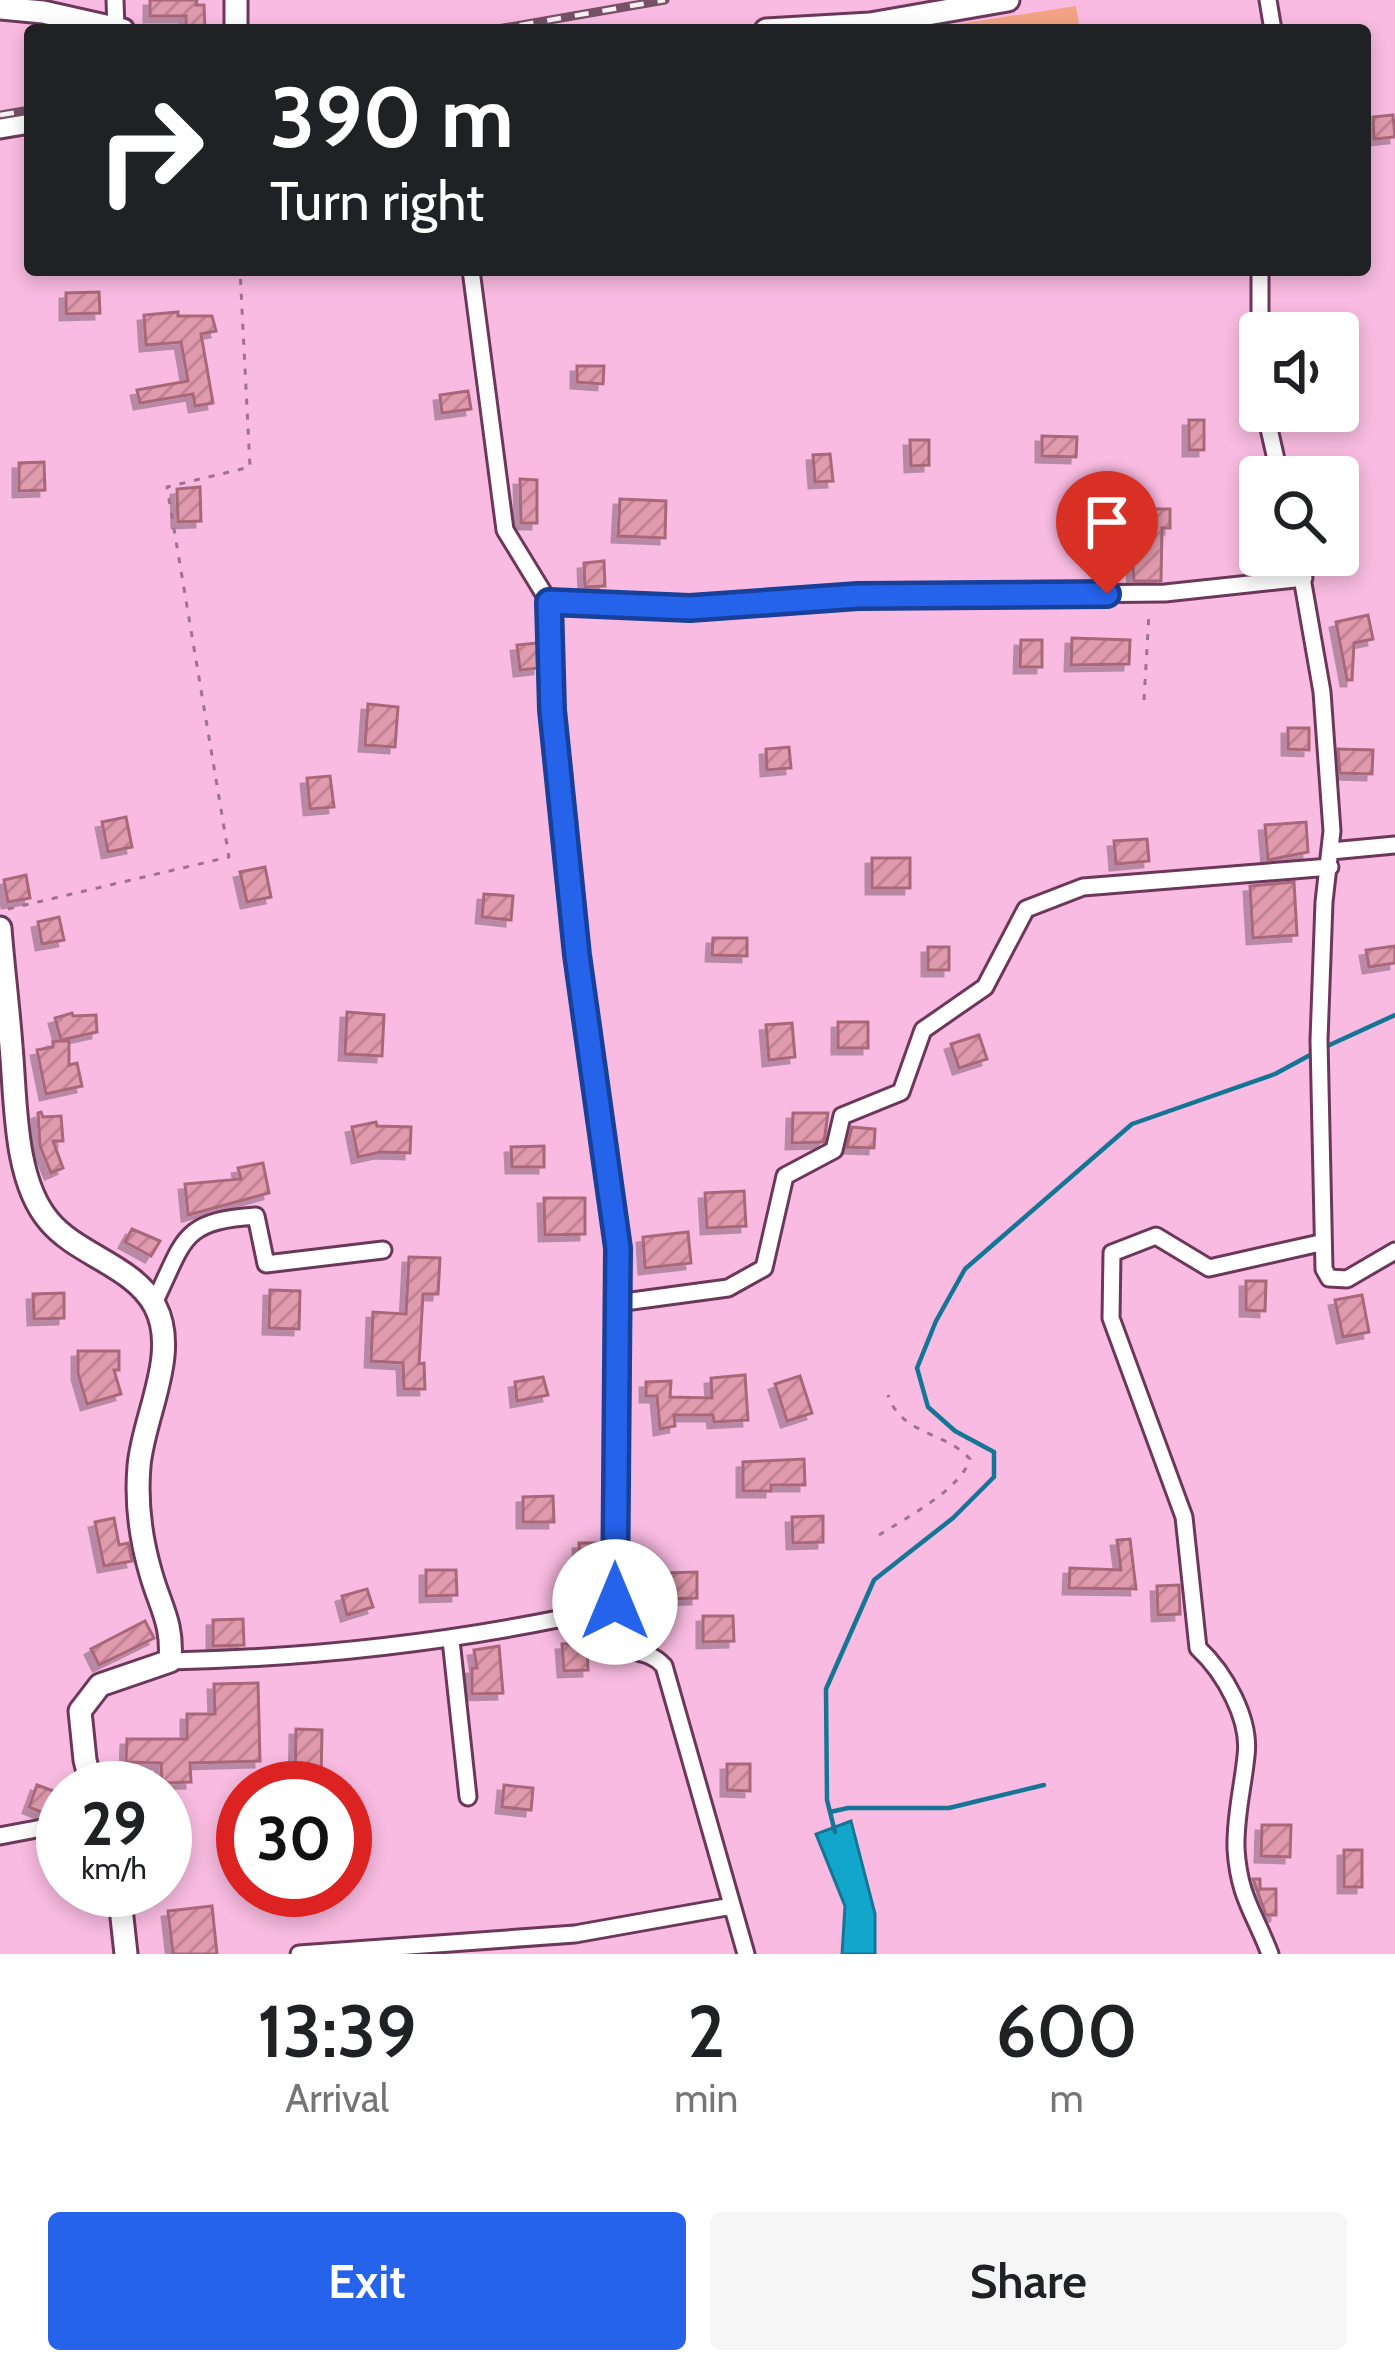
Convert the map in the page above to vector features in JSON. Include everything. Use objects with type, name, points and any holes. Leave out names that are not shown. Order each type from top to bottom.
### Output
[{"type":"street","points":[[870,24],[1008,0]]},
{"type":"street","points":[[0,8],[97,24]]},
{"type":"street","points":[[472,276],[506,530],[549,602],[554,732],[577,955],[618,1248],[614,1645]]},
{"type":"street","points":[[1260,276],[1260,312]]},
{"type":"street","points":[[549,602],[690,608],[858,596],[1150,593],[1304,578],[1322,692],[1330,859],[1319,1040],[1320,1243],[1324,1269],[1329,1278],[1339,1280],[1395,1251]]},
{"type":"street","points":[[617,1303],[728,1288],[764,1268],[785,1176],[834,1150],[842,1116],[901,1092],[922,1030],[985,987],[1026,909],[1083,887],[1330,859],[1395,845]]},
{"type":"street","points":[[0,928],[15,1127],[35,1198],[67,1239],[124,1276],[154,1303],[163,1333],[139,1466],[141,1532],[173,1630],[170,1661]]},
{"type":"street","points":[[154,1303],[186,1238],[213,1219],[256,1216],[266,1264],[383,1250]]},
{"type":"street","points":[[1270,1954],[1244,1901],[1236,1851],[1246,1735],[1237,1705],[1198,1648],[1184,1517],[1111,1318],[1112,1253],[1156,1236],[1209,1268],[1320,1243]]},
{"type":"street","points":[[85,1761],[80,1711],[100,1685],[170,1661],[283,1659],[581,1619],[614,1645],[654,1655],[664,1666],[746,1954]]},
{"type":"street","points":[[451,1640],[468,1797]]},
{"type":"street","points":[[0,1836],[36,1829]]},
{"type":"street","points":[[299,1954],[574,1934],[732,1906]]},
{"type":"street","points":[[122,1917],[126,1954]]},
{"type":"path","points":[[0,911],[229,857],[167,487],[250,467],[239,276]]},
{"type":"path","points":[[1144,700],[1150,593]]},
{"type":"path","points":[[879,1534],[966,1473],[970,1459],[960,1447],[908,1425],[893,1410],[888,1395]]},
{"type":"shaded area","points":[[1076,6],[1079,24],[958,24]]},
{"type":"water","points":[[851,1821],[875,1914],[875,1954],[842,1954],[845,1906],[816,1834]]},
{"type":"building","points":[[150,0],[197,0],[196,5],[204,5],[205,24],[186,24],[186,16],[150,16]]},
{"type":"building","points":[[1393,115],[1395,137],[1374,139],[1373,117]]},
{"type":"building","points":[[99,292],[100,313],[66,314],[66,293]]},
{"type":"building","points":[[178,312],[178,316],[212,316],[216,331],[201,334],[213,403],[195,406],[193,394],[140,403],[137,390],[188,381],[181,342],[146,345],[144,315]]},
{"type":"building","points":[[577,366],[604,366],[603,384],[577,382]]},
{"type":"building","points":[[468,391],[471,409],[442,413],[440,395]]},
{"type":"building","points":[[1189,420],[1204,420],[1204,450],[1189,450]]},
{"type":"building","points":[[1042,436],[1077,437],[1076,457],[1042,456]]},
{"type":"building","points":[[910,440],[929,440],[929,465],[911,466]]},
{"type":"building","points":[[830,454],[833,481],[815,482],[813,455]]},
{"type":"building","points":[[44,462],[45,490],[19,491],[19,463]]},
{"type":"building","points":[[520,479],[537,480],[537,523],[521,523]]},
{"type":"building","points":[[200,487],[201,521],[178,522],[177,489]]},
{"type":"building","points":[[620,499],[666,501],[665,538],[618,536]]},
{"type":"building","points":[[1149,509],[1170,509],[1170,528],[1162,528],[1161,581],[1134,581],[1132,555],[1139,554],[1141,528],[1148,529]]},
{"type":"building","points":[[604,561],[605,586],[585,587],[584,563]]},
{"type":"building","points":[[1368,615],[1373,639],[1354,643],[1352,680],[1347,680],[1336,622]]},
{"type":"building","points":[[1072,638],[1130,640],[1129,664],[1071,665]]},
{"type":"building","points":[[1021,640],[1042,640],[1042,667],[1020,667]]},
{"type":"building","points":[[538,643],[539,668],[520,670],[517,645]]},
{"type":"building","points":[[368,704],[398,707],[395,747],[365,745]]},
{"type":"building","points":[[1288,728],[1309,728],[1309,750],[1288,749]]},
{"type":"building","points":[[789,747],[791,768],[767,770],[766,749]]},
{"type":"building","points":[[1338,749],[1373,750],[1372,774],[1340,773]]},
{"type":"building","points":[[330,776],[334,807],[310,809],[307,778]]},
{"type":"building","points":[[126,817],[132,847],[108,852],[102,822]]},
{"type":"building","points":[[1306,822],[1308,852],[1268,860],[1265,825]]},
{"type":"building","points":[[1147,839],[1149,861],[1116,864],[1114,841]]},
{"type":"building","points":[[872,858],[910,858],[910,888],[872,888]]},
{"type":"building","points":[[265,867],[271,897],[247,902],[240,872]]},
{"type":"building","points":[[26,875],[30,898],[8,902],[4,880]]},
{"type":"building","points":[[1294,882],[1297,935],[1253,938],[1250,886]]},
{"type":"building","points":[[484,894],[513,896],[511,920],[482,917]]},
{"type":"building","points":[[59,917],[64,940],[42,944],[38,922]]},
{"type":"building","points":[[713,938],[747,938],[747,956],[712,955]]},
{"type":"building","points":[[1395,946],[1395,963],[1369,967],[1366,950]]},
{"type":"building","points":[[928,947],[949,947],[949,970],[928,970]]},
{"type":"building","points":[[347,1012],[384,1015],[382,1056],[345,1054]]},
{"type":"building","points":[[72,1013],[96,1015],[97,1032],[61,1040],[55,1018]]},
{"type":"building","points":[[838,1022],[868,1022],[868,1048],[838,1048]]},
{"type":"building","points":[[792,1023],[795,1057],[769,1060],[766,1025]]},
{"type":"building","points":[[979,1035],[987,1059],[959,1068],[951,1044]]},
{"type":"building","points":[[53,1041],[69,1041],[69,1065],[77,1063],[82,1086],[46,1094],[37,1050],[53,1047]]},
{"type":"building","points":[[41,1112],[43,1117],[61,1116],[63,1141],[53,1141],[63,1168],[51,1173],[40,1146]]},
{"type":"building","points":[[793,1113],[828,1113],[824,1142],[792,1143]]},
{"type":"building","points":[[376,1122],[377,1126],[411,1127],[410,1153],[358,1157],[352,1127]]},
{"type":"building","points":[[852,1127],[875,1129],[874,1148],[847,1147]]},
{"type":"building","points":[[544,1146],[544,1167],[512,1167],[511,1147]]},
{"type":"building","points":[[263,1163],[269,1193],[188,1215],[185,1184],[241,1179],[238,1168]]},
{"type":"building","points":[[744,1191],[746,1226],[707,1228],[705,1193]]},
{"type":"building","points":[[544,1198],[585,1198],[585,1234],[545,1235]]},
{"type":"building","points":[[132,1229],[160,1241],[151,1256],[125,1242]]},
{"type":"building","points":[[688,1232],[691,1263],[645,1268],[643,1237]]},
{"type":"building","points":[[409,1257],[440,1258],[438,1294],[423,1294],[419,1364],[424,1363],[425,1389],[404,1389],[403,1363],[371,1361],[373,1312],[406,1314]]},
{"type":"building","points":[[1246,1281],[1266,1281],[1265,1311],[1246,1310]]},
{"type":"building","points":[[270,1290],[300,1291],[299,1329],[269,1328]]},
{"type":"building","points":[[64,1293],[64,1318],[34,1319],[33,1294]]},
{"type":"building","points":[[1362,1295],[1369,1332],[1343,1337],[1335,1300]]},
{"type":"building","points":[[78,1351],[119,1351],[119,1370],[114,1370],[121,1394],[87,1404],[78,1374]]},
{"type":"building","points":[[745,1375],[748,1420],[714,1422],[713,1415],[674,1415],[675,1426],[660,1429],[657,1396],[646,1396],[646,1382],[671,1381],[670,1397],[712,1398],[711,1378]]},
{"type":"building","points":[[800,1376],[812,1413],[787,1421],[775,1384]]},
{"type":"building","points":[[543,1377],[548,1395],[517,1401],[515,1382]]},
{"type":"building","points":[[804,1459],[805,1485],[743,1491],[743,1462]]},
{"type":"building","points":[[553,1496],[554,1522],[523,1522],[523,1497]]},
{"type":"building","points":[[823,1516],[823,1542],[793,1543],[792,1517]]},
{"type":"building","points":[[114,1518],[119,1545],[128,1543],[132,1561],[104,1566],[95,1522]]},
{"type":"building","points":[[1130,1539],[1136,1589],[1069,1588],[1070,1568],[1121,1570],[1117,1540]]},
{"type":"building","points":[[579,1543],[603,1543],[603,1568],[580,1569]]},
{"type":"building","points":[[426,1570],[456,1570],[457,1595],[426,1596]]},
{"type":"building","points":[[697,1572],[697,1598],[666,1599],[666,1573]]},
{"type":"building","points":[[1179,1585],[1180,1614],[1158,1615],[1157,1586]]},
{"type":"building","points":[[367,1589],[373,1607],[347,1615],[342,1596]]},
{"type":"building","points":[[703,1616],[733,1616],[734,1641],[703,1642]]},
{"type":"building","points":[[243,1619],[244,1645],[213,1646],[213,1620]]},
{"type":"building","points":[[145,1621],[154,1638],[99,1665],[91,1649]]},
{"type":"building","points":[[587,1643],[588,1670],[564,1671],[562,1644]]},
{"type":"building","points":[[499,1646],[503,1693],[472,1694],[472,1668],[477,1668],[474,1650]]},
{"type":"building","points":[[258,1683],[260,1761],[126,1761],[127,1739],[187,1739],[187,1714],[215,1714],[214,1684]]},
{"type":"building","points":[[296,1729],[322,1730],[321,1761],[295,1761]]},
{"type":"building","points":[[727,1764],[750,1764],[750,1791],[727,1790]]},
{"type":"building","points":[[504,1785],[533,1788],[531,1810],[502,1807]]},
{"type":"building","points":[[1262,1825],[1291,1825],[1290,1857],[1261,1856]]},
{"type":"building","points":[[1344,1850],[1362,1850],[1362,1887],[1344,1887]]},
{"type":"building","points":[[1253,1879],[1260,1879],[1260,1889],[1276,1889],[1276,1915],[1266,1915]]},
{"type":"building","points":[[212,1906],[217,1954],[173,1954],[169,1917],[192,1917],[192,1908]]},
{"type":"waterway","points":[[1323,1048],[1395,1015]]},
{"type":"waterway","points":[[835,1832],[827,1800],[826,1689],[874,1580],[953,1518],[994,1477],[994,1452],[955,1431],[928,1407],[917,1368],[965,1269],[1132,1124],[1275,1074],[1312,1054]]},
{"type":"waterway","points":[[830,1812],[949,1808],[1044,1785]]},
{"type":"railway","points":[[527,24],[665,0]]},
{"type":"railway","points":[[0,115],[24,111]]},
{"type":"route","points":[[615,1602],[618,1248],[577,955],[552,710],[549,602],[690,608],[858,596],[1107,594]]}]
